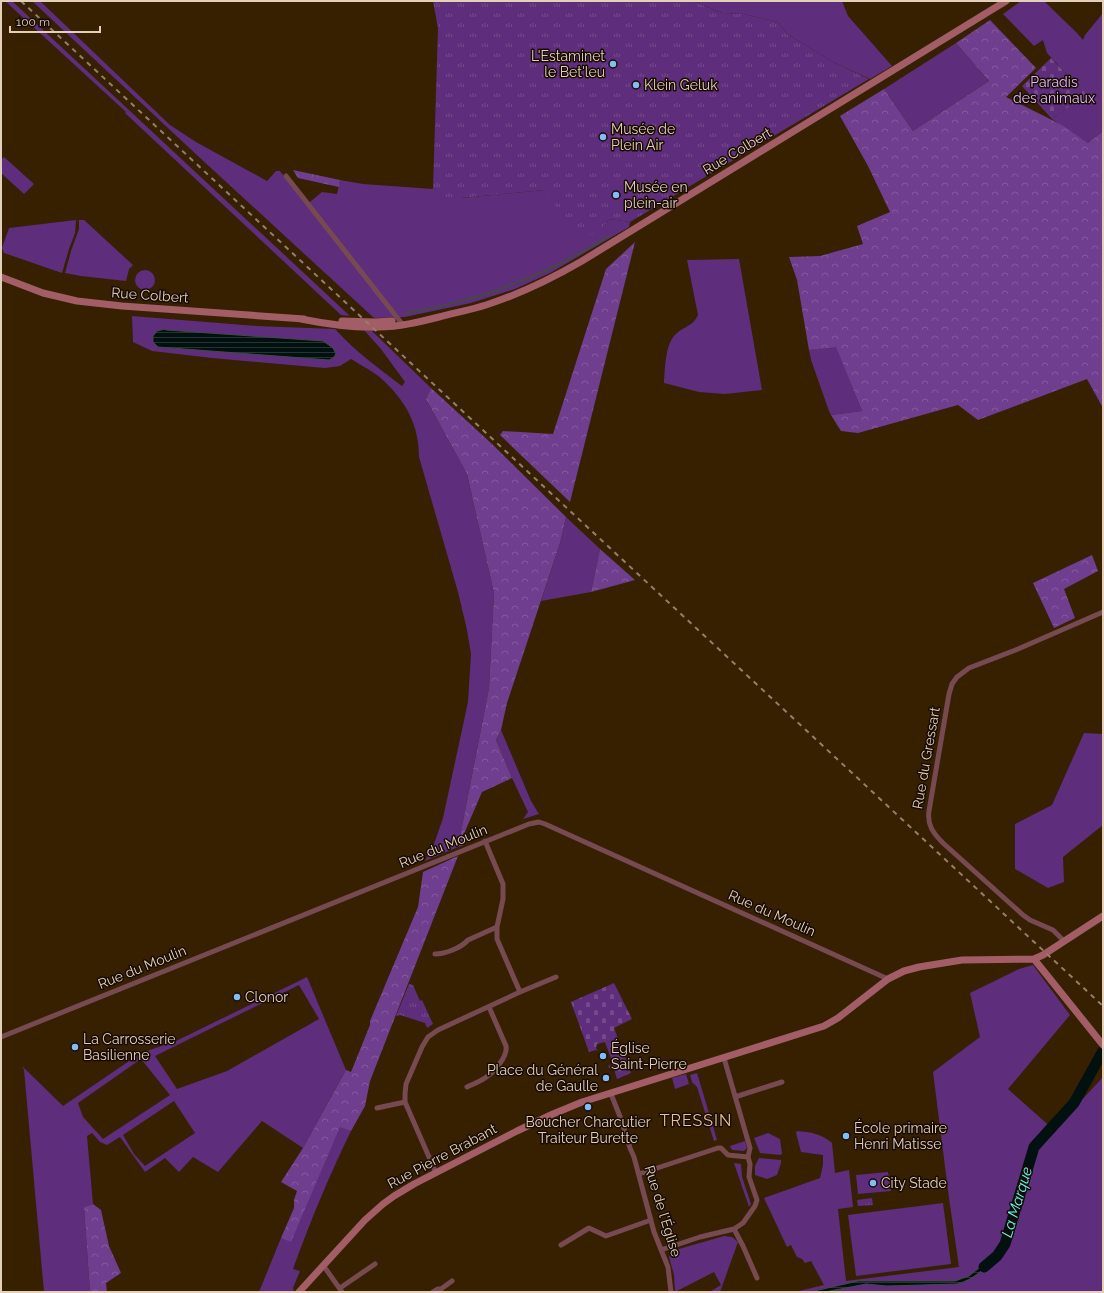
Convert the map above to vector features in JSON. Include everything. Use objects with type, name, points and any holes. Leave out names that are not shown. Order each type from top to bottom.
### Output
[{"type":"main road","name":"Rue Colbert","points":[[1,277],[42,293],[78,301],[301,319],[402,323],[440,317],[469,310],[502,299],[543,282],[568,269],[935,46],[1002,1]]},
{"type":"main road","name":"Rue Colbert","points":[[994,7],[1006,1]]},
{"type":"main road","points":[[608,1095],[830,1024],[888,980],[913,968],[978,959],[1034,959],[1043,955],[1103,916]]},
{"type":"main road","points":[[1034,959],[1102,1044]]},
{"type":"main road","name":"Rue Pierre Brabant","points":[[299,1292],[365,1220],[383,1204],[408,1187],[545,1118],[572,1106],[608,1095]]},
{"type":"street","points":[[286,176],[402,323]]},
{"type":"street","name":"Rue du Gressart","points":[[1064,941],[1053,930],[1030,920],[1023,915],[943,843],[934,834],[930,827],[928,810],[952,684],[957,677],[969,668],[1018,649],[1103,612]]},
{"type":"street","name":"Rue du Moulin","points":[[1,1037],[536,822],[542,822],[888,980]]},
{"type":"street","points":[[485,842],[501,876],[503,884],[503,900],[497,928],[498,942],[520,992]]},
{"type":"street","points":[[435,954],[441,954],[464,944],[468,940],[497,928]]},
{"type":"street","points":[[436,1173],[405,1102],[404,1094],[406,1084],[428,1037],[438,1030],[556,976]]},
{"type":"street","points":[[467,1087],[488,1076],[506,1052],[506,1046],[489,1007]]},
{"type":"street","points":[[661,1250],[700,1237],[734,1229],[743,1223],[757,1203],[757,1196],[750,1177],[750,1164],[748,1157],[750,1148],[724,1058]]},
{"type":"street","points":[[735,1097],[782,1082]]},
{"type":"street","name":"Rue de l'Église","points":[[608,1095],[621,1119],[639,1174],[651,1220],[669,1272],[671,1292]]},
{"type":"street","points":[[377,1108],[405,1102]]},
{"type":"street","points":[[639,1174],[718,1148],[721,1148],[728,1155],[748,1157]]},
{"type":"street","points":[[561,1245],[589,1228],[606,1236],[651,1220]]},
{"type":"street","points":[[734,1229],[757,1278]]},
{"type":"street","points":[[323,1266],[341,1290],[375,1264]]},
{"type":"street","points":[[434,1292],[452,1281]]},
{"type":"street","points":[[445,1286],[449,1292]]},
{"type":"green space","points":[[5,1],[12,1],[350,316],[341,315],[125,113],[126,112]]},
{"type":"green space","points":[[32,1],[40,1],[170,125],[196,142],[267,181],[276,171],[280,171],[306,205],[322,192],[337,194],[340,180],[363,184],[441,190],[462,198],[545,190],[603,228],[609,219],[630,222],[629,227],[550,273],[515,289],[471,303],[405,317],[374,318]]},
{"type":"green space","name":"Musée de Plein Air","points":[[433,1],[693,1],[722,13],[743,14],[778,22],[787,34],[833,62],[869,79],[630,222],[609,219],[603,228],[578,242],[545,190],[440,200],[441,191],[433,189],[438,28]]},
{"type":"green space","points":[[693,1],[842,1],[848,16],[892,66],[870,79],[833,62],[787,34],[778,22],[743,14],[722,13]]},
{"type":"green space","points":[[1021,1],[1044,1],[1083,40],[1085,35],[1103,13],[1103,131],[1088,143],[1052,119],[1085,94],[1047,53],[1043,40],[1034,46],[1003,14]]},
{"type":"green space","points":[[990,20],[1036,68],[1006,97],[1062,125],[1088,143],[1103,131],[1103,408],[1087,379],[978,420],[958,405],[858,433],[841,431],[831,415],[862,411],[836,347],[809,350],[797,280],[789,257],[820,256],[863,244],[857,226],[890,212],[868,166],[840,116],[884,89],[913,131],[989,81],[956,43]]},
{"type":"green space","points":[[956,43],[989,81],[913,131],[884,89]]},
{"type":"green space","name":"Paradis des animaux","points":[[1051,58],[1086,94],[1052,119],[1022,86]]},
{"type":"green space","points":[[4,157],[34,184],[24,194],[1,173],[1,160]]},
{"type":"green space","points":[[293,170],[340,180],[339,187],[298,178]]},
{"type":"green space","points":[[76,220],[75,233],[62,273],[4,253],[2,248],[9,228]]},
{"type":"green space","points":[[79,220],[84,220],[133,265],[129,269],[126,281],[65,273],[79,229]]},
{"type":"green space","points":[[635,242],[570,502],[500,435],[503,431],[553,434],[606,269]]},
{"type":"green space","points":[[739,259],[762,390],[725,394],[699,392],[664,383],[666,356],[673,337],[691,324],[698,315],[687,260]]},
{"type":"green space","points":[[141,270],[149,270],[155,276],[155,284],[149,290],[141,290],[135,284],[135,276]]},
{"type":"green space","points":[[132,316],[256,326],[335,329],[359,352],[402,386],[405,382],[381,349],[364,330],[372,331],[431,388],[426,399],[467,474],[494,593],[489,688],[458,847],[425,861],[434,844],[443,818],[468,702],[471,654],[458,592],[419,457],[417,435],[405,407],[392,389],[380,378],[351,359],[340,366],[325,368],[152,351],[133,342]]},
{"type":"green space","points":[[836,346],[862,411],[831,415],[829,411],[811,360],[809,350]]},
{"type":"green space","points":[[431,388],[492,444],[566,517],[560,543],[507,703],[501,730],[496,740],[512,778],[482,792],[463,836],[464,845],[458,847],[489,688],[494,593],[467,474],[426,399]]},
{"type":"green space","points":[[566,517],[600,549],[591,592],[541,601],[560,543]]},
{"type":"green space","points":[[600,549],[635,580],[591,592]]},
{"type":"green space","points":[[1092,555],[1098,571],[1064,589],[1075,618],[1054,628],[1033,583]]},
{"type":"green space","points":[[501,730],[531,801],[539,814],[523,819],[528,812],[496,740]]},
{"type":"green space","points":[[1084,733],[1103,734],[1103,825],[1063,857],[1064,882],[1048,888],[1015,869],[1015,824],[1052,805]]},
{"type":"green space","points":[[458,856],[370,1081],[365,1106],[351,1131],[340,1127],[291,1242],[281,1238],[294,1208],[294,1200],[297,1191],[281,1182],[303,1148],[346,1070],[351,1072],[370,1025],[370,1021],[418,907],[423,872]]},
{"type":"green space","points":[[1033,965],[1070,1015],[1008,1089],[1054,1130],[1103,1077],[1103,1292],[795,1292],[824,1285],[811,1261],[805,1263],[802,1259],[797,1257],[791,1245],[787,1247],[764,1198],[820,1178],[823,1165],[823,1155],[801,1152],[796,1133],[797,1131],[816,1134],[824,1137],[832,1143],[835,1173],[849,1170],[853,1207],[838,1209],[846,1281],[959,1267],[933,1072],[980,1037],[970,993],[1019,969]]},
{"type":"green space","points":[[307,977],[346,1070],[303,1148],[262,1121],[218,1172],[193,1157],[179,1172],[165,1158],[145,1172],[120,1137],[107,1145],[100,1142],[92,1133],[87,1136],[93,1204],[84,1207],[90,1292],[44,1292],[24,1070],[22,1066],[63,1106],[141,1053],[176,1041]],"holes":[[[299,985],[319,1019],[227,1071],[177,1089],[155,1056]],[[141,1059],[170,1095],[103,1139],[83,1117],[78,1103]],[[174,1101],[195,1133],[145,1166],[134,1154],[123,1135]]]},
{"type":"green space","points":[[614,983],[632,1019],[614,1028],[631,1073],[617,1079],[614,1069],[610,1069],[608,1066],[613,1064],[605,1042],[597,1044],[596,1048],[598,1051],[596,1050],[589,1052],[571,1002]]},
{"type":"green space","points":[[409,984],[413,985],[420,1001],[422,1000],[433,1024],[427,1028],[425,1023],[400,1015],[396,1016]]},
{"type":"green space","points":[[697,1073],[717,1140],[714,1141],[697,1087],[692,1082],[690,1075]]},
{"type":"green space","points":[[686,1074],[689,1084],[675,1089],[672,1078]]},
{"type":"green space","points":[[340,1126],[351,1131],[320,1199],[293,1269],[300,1271],[293,1288],[294,1290],[292,1292],[259,1292],[281,1238],[291,1241]]},
{"type":"green space","points":[[768,1133],[780,1139],[781,1155],[760,1153],[754,1138]]},
{"type":"green space","points":[[745,1141],[747,1148],[744,1151],[732,1150],[730,1146]]},
{"type":"green space","points":[[759,1158],[781,1160],[777,1175],[767,1179],[755,1175],[755,1166]]},
{"type":"green space","points":[[734,1163],[741,1164],[742,1177],[751,1204],[749,1207]]},
{"type":"green space","name":"City Stade","points":[[888,1172],[891,1191],[858,1194],[856,1175]]},
{"type":"green space","points":[[872,1198],[873,1205],[858,1206],[857,1200]]},
{"type":"green space","points":[[943,1203],[951,1264],[856,1276],[848,1215]]},
{"type":"green space","points":[[93,1204],[101,1210],[109,1246],[121,1273],[106,1283],[107,1292],[90,1292],[84,1207]]},
{"type":"green space","points":[[724,1236],[732,1237],[738,1242],[720,1292],[711,1292],[721,1285],[714,1272],[675,1292],[674,1275],[669,1257],[672,1251]]},
{"type":"shaded area","points":[[165,329],[323,341],[333,348],[336,354],[329,360],[158,347],[153,342],[153,336],[157,331]]},
{"type":"shaded area","name":"La Marque","points":[[994,1256],[995,1258],[978,1274],[957,1284],[887,1286],[866,1284],[825,1292],[810,1292],[858,1281],[955,1281],[969,1276]]},
{"type":"waterway","points":[[406,313],[438,307],[491,293],[547,270],[609,236]]},
{"type":"waterway","name":"La Marque","points":[[984,1267],[997,1256],[1005,1244],[1034,1147],[1074,1103],[1103,1051]]},
{"type":"railway","points":[[21,1],[1103,1006]]},
{"type":"place","name":"L'Estaminet le Bet'leu","points":[[613,64]]},
{"type":"place","name":"Klein Geluk","points":[[636,85]]},
{"type":"place","name":"Musée de Plein Air","points":[[603,137]]},
{"type":"place","name":"Musée en plein-air","points":[[616,195]]},
{"type":"place","name":"Clonor","points":[[237,997]]},
{"type":"place","name":"La Carrosserie Basilienne","points":[[75,1047]]},
{"type":"place","name":"Église Saint-Pierre","points":[[603,1056]]},
{"type":"place","name":"Place du Général de Gaulle","points":[[606,1078]]},
{"type":"place","name":"Boucher Charcutier Traiteur Burette","points":[[588,1107]]},
{"type":"place","name":"École primaire Henri Matisse","points":[[846,1136]]},
{"type":"place","name":"City Stade","points":[[873,1183]]},
{"type":"district","name":"TRESSIN","points":[[696,1120]]}]
